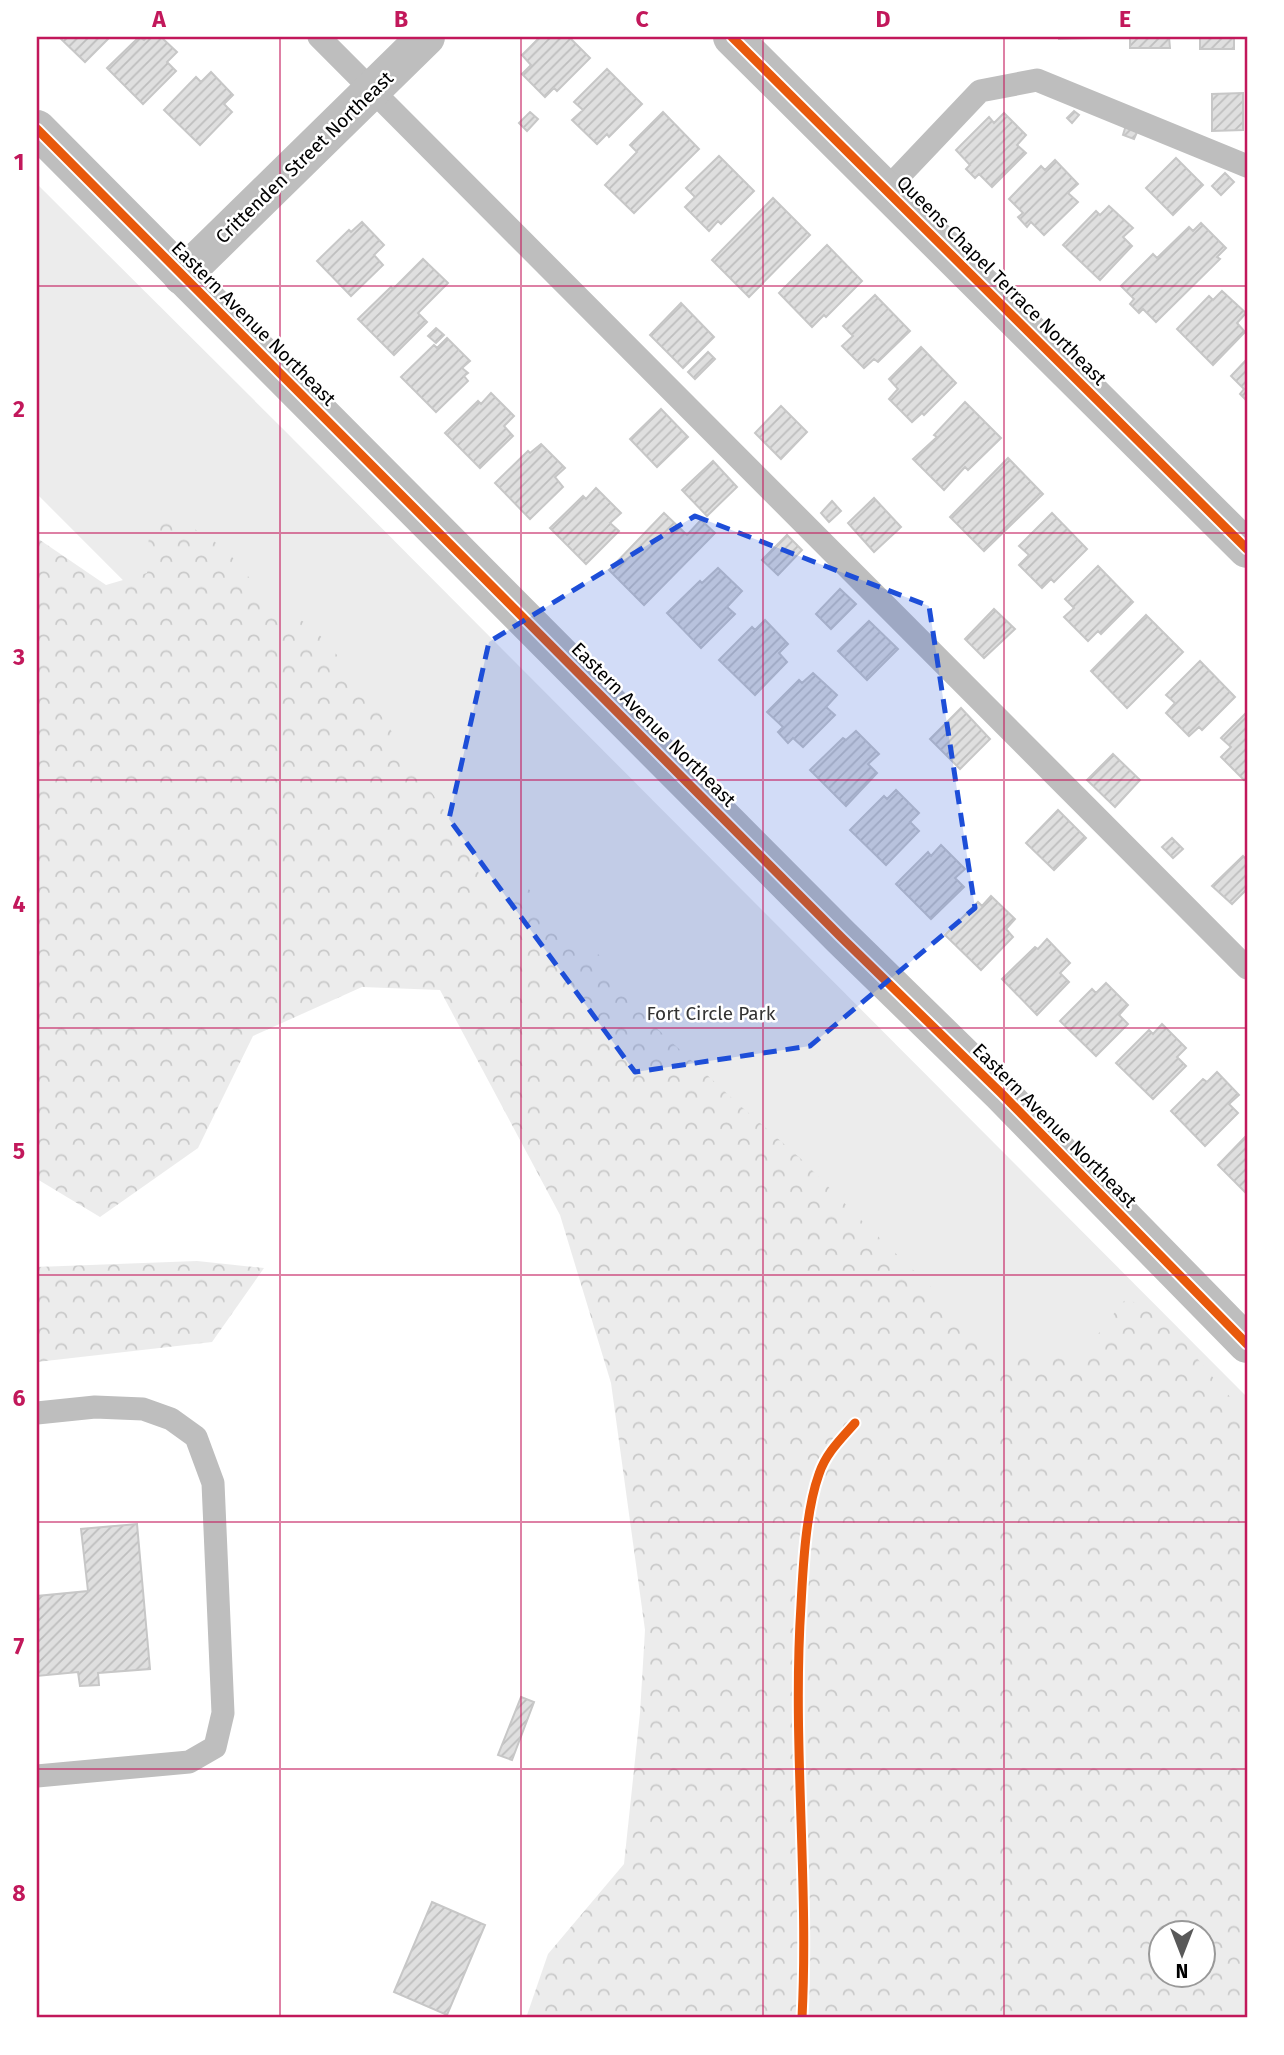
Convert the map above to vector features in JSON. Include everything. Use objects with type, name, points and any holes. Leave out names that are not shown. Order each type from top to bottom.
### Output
[{"type":"street","name":"Crittenden Street Northeast","points":[[182,276],[426,37]]},
{"type":"street","name":"Queens Chapel Terrace Northeast","points":[[732,37],[1247,549]]},
{"type":"street","name":"Eastern Avenue Northeast","points":[[37,129],[841,937],[1011,1103],[1247,1344]]},
{"type":"lane","points":[[319,37],[1247,968]]},
{"type":"lane","points":[[886,190],[980,91],[1037,80],[1247,166]]},
{"type":"lane","points":[[37,1413],[95,1407],[143,1409],[171,1419],[197,1437],[213,1482],[223,1713],[215,1746],[189,1762],[37,1776]]},
{"type":"highlighted area","points":[[695,516],[929,606],[975,908],[810,1046],[635,1072],[449,819],[489,642]]},
{"type":"green space","name":"Fort Circle Park","points":[[37,184],[1247,1397],[1247,1689],[963,1422],[37,494]]},
{"type":"green space","points":[[164,519],[202,533],[236,561],[269,609],[302,621],[316,631],[369,698],[462,836],[471,851],[489,897],[500,906],[519,885],[530,890],[566,943],[587,947],[598,954],[622,980],[649,1021],[801,1159],[979,1333],[997,1358],[1024,1348],[1064,1359],[1077,1356],[1124,1301],[1130,1300],[1168,1323],[1225,1392],[1247,1412],[1247,2016],[526,2018],[548,1954],[624,1864],[640,1713],[645,1630],[611,1383],[560,1215],[440,990],[362,987],[253,1036],[198,1148],[100,1217],[37,1179],[37,538],[106,585],[147,573],[148,542],[153,529]]},
{"type":"green space","points":[[197,1261],[264,1268],[212,1342],[37,1362],[37,1267]]},
{"type":"building","points":[[59,37],[110,37],[85,62]]},
{"type":"building","points":[[139,37],[144,40],[147,37],[161,37],[177,52],[167,62],[176,71],[143,104],[107,68]]},
{"type":"building","points":[[540,37],[569,37],[590,58],[557,91],[554,88],[545,97],[522,74],[531,65],[522,55]]},
{"type":"building","points":[[1095,37],[1095,38],[1059,39]]},
{"type":"building","points":[[1130,37],[1169,37],[1170,48],[1130,48]]},
{"type":"building","points":[[1200,37],[1234,37],[1234,49],[1200,49]]},
{"type":"building","points":[[607,69],[642,104],[609,137],[607,134],[597,144],[572,120],[583,110],[574,102]]},
{"type":"building","points":[[211,72],[233,95],[224,104],[232,112],[200,145],[164,110],[196,77],[201,82]]},
{"type":"building","points":[[1243,93],[1243,130],[1212,131],[1212,94]]},
{"type":"building","points":[[1074,111],[1079,115],[1072,123],[1067,118]]},
{"type":"building","points":[[530,112],[538,119],[527,131],[519,123]]},
{"type":"building","points":[[663,112],[699,149],[634,213],[605,185],[637,152],[630,145]]},
{"type":"building","points":[[1004,113],[1026,135],[1017,145],[1026,153],[992,187],[979,174],[975,178],[966,169],[970,165],[956,150],[989,117],[994,123]]},
{"type":"building","points":[[1126,125],[1138,130],[1134,139],[1123,135]]},
{"type":"building","points":[[719,156],[754,191],[721,224],[718,221],[709,231],[685,207],[695,197],[686,188]]},
{"type":"building","points":[[1176,158],[1203,185],[1173,215],[1146,188]]},
{"type":"building","points":[[1055,160],[1078,184],[1068,193],[1078,202],[1044,235],[1031,222],[1027,227],[1018,217],[1023,213],[1009,199],[1041,166],[1045,170]]},
{"type":"building","points":[[1225,173],[1234,182],[1221,195],[1212,186]]},
{"type":"building","points":[[773,198],[810,235],[749,297],[712,260]]},
{"type":"building","points":[[1109,206],[1133,228],[1123,237],[1132,246],[1100,280],[1063,245],[1096,211],[1100,215]]},
{"type":"building","points":[[362,222],[384,245],[374,255],[383,265],[351,296],[317,261],[349,230],[351,232]]},
{"type":"building","points":[[1201,223],[1226,248],[1217,257],[1220,259],[1156,322],[1143,309],[1139,313],[1130,304],[1134,299],[1121,286],[1153,254],[1157,258],[1189,227],[1193,231]]},
{"type":"building","points":[[827,245],[862,281],[826,317],[824,315],[812,327],[779,293]]},
{"type":"building","points":[[423,259],[448,283],[418,313],[427,322],[394,355],[358,319]]},
{"type":"building","points":[[1222,291],[1246,313],[1237,323],[1245,332],[1213,365],[1177,329],[1209,296],[1213,300]]},
{"type":"building","points":[[875,295],[910,331],[878,362],[874,359],[864,368],[842,346],[853,336],[843,326]]},
{"type":"building","points":[[681,303],[714,337],[683,368],[650,335]]},
{"type":"building","points":[[436,328],[444,335],[436,343],[428,336]]},
{"type":"building","points":[[447,338],[470,361],[462,368],[468,373],[464,376],[468,381],[436,412],[401,377],[434,345],[437,348]]},
{"type":"building","points":[[921,347],[956,383],[924,415],[922,413],[912,422],[889,399],[898,389],[889,379]]},
{"type":"building","points":[[708,352],[715,359],[695,379],[688,372]]},
{"type":"building","points":[[1247,359],[1247,401],[1240,394],[1244,389],[1231,376]]},
{"type":"building","points":[[491,393],[514,416],[504,426],[513,436],[480,468],[445,433],[478,401],[481,404]]},
{"type":"building","points":[[965,402],[1001,438],[968,470],[965,467],[944,490],[913,459],[937,437],[934,435]]},
{"type":"building","points":[[781,406],[807,432],[781,459],[755,433]]},
{"type":"building","points":[[661,409],[688,437],[657,467],[630,439]]},
{"type":"building","points":[[541,444],[565,468],[555,477],[563,487],[530,519],[495,483],[528,451],[530,453]]},
{"type":"building","points":[[1008,458],[1043,494],[984,551],[950,517]]},
{"type":"building","points":[[713,461],[737,487],[707,516],[682,490]]},
{"type":"building","points":[[596,488],[621,513],[610,523],[619,531],[586,564],[550,528],[583,496],[586,499]]},
{"type":"building","points":[[874,498],[901,527],[874,552],[848,523]]},
{"type":"building","points":[[832,501],[841,511],[829,522],[821,513]]},
{"type":"building","points":[[664,513],[687,535],[701,520],[715,533],[644,605],[609,570]]},
{"type":"building","points":[[1052,513],[1087,549],[1054,582],[1051,579],[1042,588],[1019,565],[1029,555],[1019,546]]},
{"type":"building","points":[[787,535],[802,550],[778,575],[762,560]]},
{"type":"building","points":[[1098,566],[1133,602],[1101,634],[1098,631],[1088,641],[1064,617],[1074,608],[1065,599]]},
{"type":"building","points":[[718,568],[742,591],[727,607],[735,614],[701,648],[667,613],[700,581],[702,583]]},
{"type":"building","points":[[840,589],[856,604],[831,629],[816,614]]},
{"type":"building","points":[[994,609],[1015,629],[984,658],[965,639]]},
{"type":"building","points":[[1146,615],[1183,652],[1127,708],[1091,671]]},
{"type":"building","points":[[765,620],[788,644],[779,653],[787,662],[755,695],[719,660],[752,627],[755,630]]},
{"type":"building","points":[[869,621],[898,649],[867,680],[838,651]]},
{"type":"building","points":[[1200,661],[1235,697],[1202,730],[1199,727],[1189,736],[1166,713],[1175,703],[1166,695]]},
{"type":"building","points":[[813,673],[837,695],[826,707],[835,715],[803,747],[793,738],[788,743],[778,732],[783,727],[767,712],[799,680],[802,683]]},
{"type":"building","points":[[961,708],[990,739],[960,769],[930,739]]},
{"type":"building","points":[[1247,712],[1247,777],[1244,780],[1221,757],[1231,747],[1221,738]]},
{"type":"building","points":[[856,731],[879,754],[868,764],[877,773],[846,806],[810,770],[843,738],[846,740]]},
{"type":"building","points":[[1113,754],[1140,780],[1115,807],[1087,780]]},
{"type":"building","points":[[896,790],[919,813],[910,822],[919,831],[886,865],[850,830],[884,796],[887,799]]},
{"type":"building","points":[[1058,810],[1086,838],[1054,870],[1026,843]]},
{"type":"building","points":[[1172,838],[1183,849],[1173,858],[1162,847]]},
{"type":"building","points":[[941,845],[965,869],[955,878],[964,887],[931,919],[896,884],[928,852],[931,856]]},
{"type":"building","points":[[1243,856],[1247,860],[1247,889],[1232,904],[1212,886]]},
{"type":"building","points":[[991,896],[1015,919],[1006,929],[1013,937],[981,970],[945,935],[978,902],[982,906]]},
{"type":"building","points":[[1047,939],[1070,963],[1060,973],[1069,982],[1037,1015],[1002,979]]},
{"type":"building","points":[[1106,983],[1128,1005],[1119,1015],[1128,1024],[1096,1056],[1060,1021],[1092,989],[1096,993]]},
{"type":"building","points":[[1162,1024],[1186,1048],[1177,1057],[1186,1066],[1153,1099],[1116,1063],[1149,1030],[1153,1034]]},
{"type":"building","points":[[1217,1072],[1239,1095],[1229,1104],[1238,1113],[1205,1146],[1171,1111],[1203,1079],[1207,1082]]},
{"type":"building","points":[[1247,1135],[1247,1194],[1218,1165]]},
{"type":"building","points":[[137,1524],[150,1669],[98,1673],[99,1685],[80,1686],[78,1672],[37,1676],[37,1596],[88,1591],[81,1529]]},
{"type":"building","points":[[521,1697],[534,1702],[512,1760],[498,1755]]},
{"type":"building","points":[[432,1902],[485,1925],[447,2015],[394,1992]]},
{"type":"cycle path","points":[[732,37],[1247,549]]},
{"type":"cycle path","points":[[37,129],[841,937],[1002,1094],[1247,1344]]},
{"type":"cycle path","points":[[802,2018],[804,1915],[798,1708],[804,1556],[811,1504],[822,1466],[855,1423]]}]
